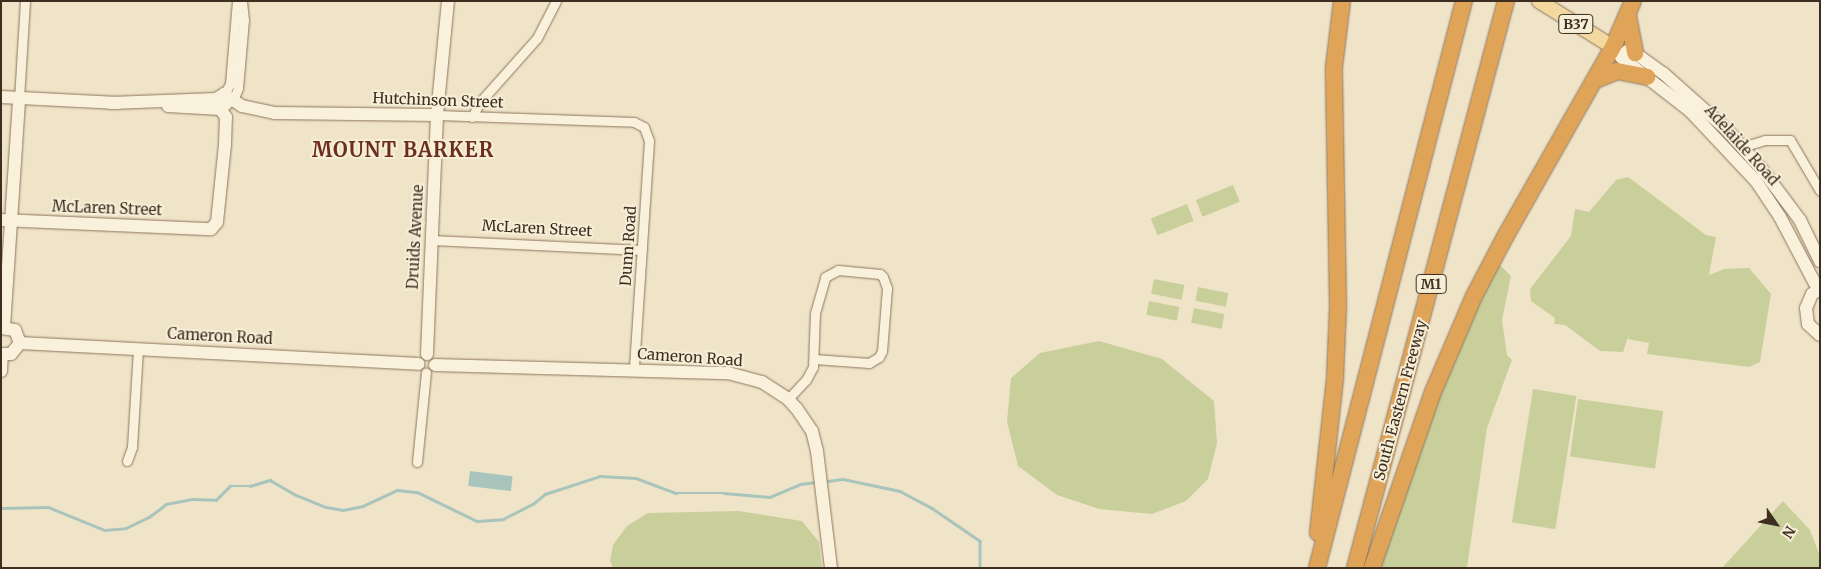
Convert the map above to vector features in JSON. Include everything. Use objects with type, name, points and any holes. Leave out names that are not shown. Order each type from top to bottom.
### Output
[{"type":"highway","points":[[1316,568],[1336,378],[1338,306],[1334,67],[1342,1]]},
{"type":"highway","name":"M1","points":[[1316,568],[1464,1]]},
{"type":"highway","name":"South Eastern Freeway","points":[[1355,568],[1506,1]]},
{"type":"highway","points":[[1372,568],[1433,392],[1474,296],[1519,211],[1613,47],[1630,8]]},
{"type":"highway","points":[[1630,8],[1635,53]]},
{"type":"highway","points":[[1595,80],[1617,71],[1647,77]]},
{"type":"main road","name":"Adelaide Road","points":[[1539,1],[1613,47]]},
{"type":"street","points":[[1,371],[2,354],[15,351],[20,343],[18,333],[15,330],[2,327],[6,220],[19,99],[26,1]]},
{"type":"street","points":[[228,97],[237,1]]},
{"type":"street","points":[[1,97],[220,109],[228,97],[238,88],[244,20],[242,1]]},
{"type":"street","name":"Druids Avenue","points":[[426,367],[434,359],[427,354],[431,240],[438,115],[448,1]]},
{"type":"street","points":[[472,117],[480,102],[537,38],[556,1]]},
{"type":"street","name":"Adelaide Road","points":[[1613,47],[1635,53],[1688,93],[1720,122],[1800,220],[1820,261]]},
{"type":"street","name":"Adelaide Road","points":[[1613,47],[1622,58],[1690,111],[1756,181],[1780,217],[1819,289]]},
{"type":"street","points":[[111,103],[228,97]]},
{"type":"street","name":"Hutchinson Street","points":[[228,97],[242,106],[275,113],[438,115],[634,122],[644,127]]},
{"type":"street","name":"McLaren Street","points":[[6,220],[211,229],[217,222],[225,144],[226,117],[220,109]]},
{"type":"street","name":"Dunn Road","points":[[634,369],[649,140],[644,127]]},
{"type":"street","points":[[1742,147],[1765,140],[1790,140],[1820,191]]},
{"type":"street","name":"McLaren Street","points":[[431,240],[642,250]]},
{"type":"street","points":[[788,399],[806,380],[814,359],[815,313],[824,277],[838,270],[880,274],[884,277],[887,288],[882,351],[879,357],[869,363],[814,359]]},
{"type":"street","points":[[1819,289],[1808,301],[1806,308],[1808,324],[1820,335]]},
{"type":"street","name":"Cameron Road","points":[[20,343],[138,348],[426,367],[634,369],[728,373],[747,377],[762,382],[788,399],[812,431],[817,451],[831,568]]},
{"type":"street","points":[[127,461],[132,448],[138,348]]},
{"type":"street","points":[[417,462],[426,367]]},
{"type":"green space","points":[[1628,177],[1706,235],[1716,237],[1709,275],[1724,269],[1749,268],[1771,294],[1760,362],[1749,367],[1647,354],[1649,343],[1628,339],[1629,334],[1623,352],[1600,351],[1565,325],[1554,324],[1555,318],[1531,301],[1530,289],[1571,236],[1575,209],[1589,212],[1616,180]]},
{"type":"green space","points":[[1233,185],[1240,202],[1203,217],[1196,200]]},
{"type":"green space","points":[[1187,204],[1194,221],[1158,235],[1151,219]]},
{"type":"green space","points":[[1493,258],[1511,276],[1502,320],[1507,355],[1512,360],[1487,428],[1467,568],[1372,568]]},
{"type":"green space","points":[[1154,279],[1184,285],[1182,300],[1151,294]]},
{"type":"green space","points":[[1198,287],[1228,293],[1226,307],[1195,301]]},
{"type":"green space","points":[[1149,301],[1179,307],[1177,321],[1146,315]]},
{"type":"green space","points":[[1194,308],[1224,314],[1222,329],[1191,323]]},
{"type":"green space","points":[[1099,341],[1162,359],[1214,401],[1217,443],[1208,479],[1186,501],[1152,514],[1099,509],[1057,495],[1018,466],[1007,422],[1011,378],[1040,353]]},
{"type":"green space","points":[[1533,389],[1576,396],[1555,529],[1512,522]]},
{"type":"green space","points":[[1578,399],[1663,411],[1655,468],[1570,456]]},
{"type":"green space","points":[[1783,501],[1810,530],[1820,556],[1820,568],[1722,568]]},
{"type":"green space","points":[[739,511],[802,521],[819,542],[822,568],[613,568],[610,561],[613,545],[627,526],[648,513]]},
{"type":"water","points":[[470,471],[513,476],[511,491],[468,486]]},
{"type":"waterway","points":[[1,508],[48,507],[105,530],[126,528],[149,517],[166,504],[192,499],[216,500],[230,486],[250,486],[270,480],[296,495],[326,507],[343,510],[363,506],[397,490],[417,492],[477,521],[503,519],[533,504],[545,494],[600,476],[636,478],[676,493],[724,493],[770,497],[800,484],[816,482]]},
{"type":"waterway","points":[[828,481],[843,479],[900,491],[932,508],[980,541],[980,568]]},
{"type":"district","name":"MOUNT BARKER","points":[[403,149]]}]
